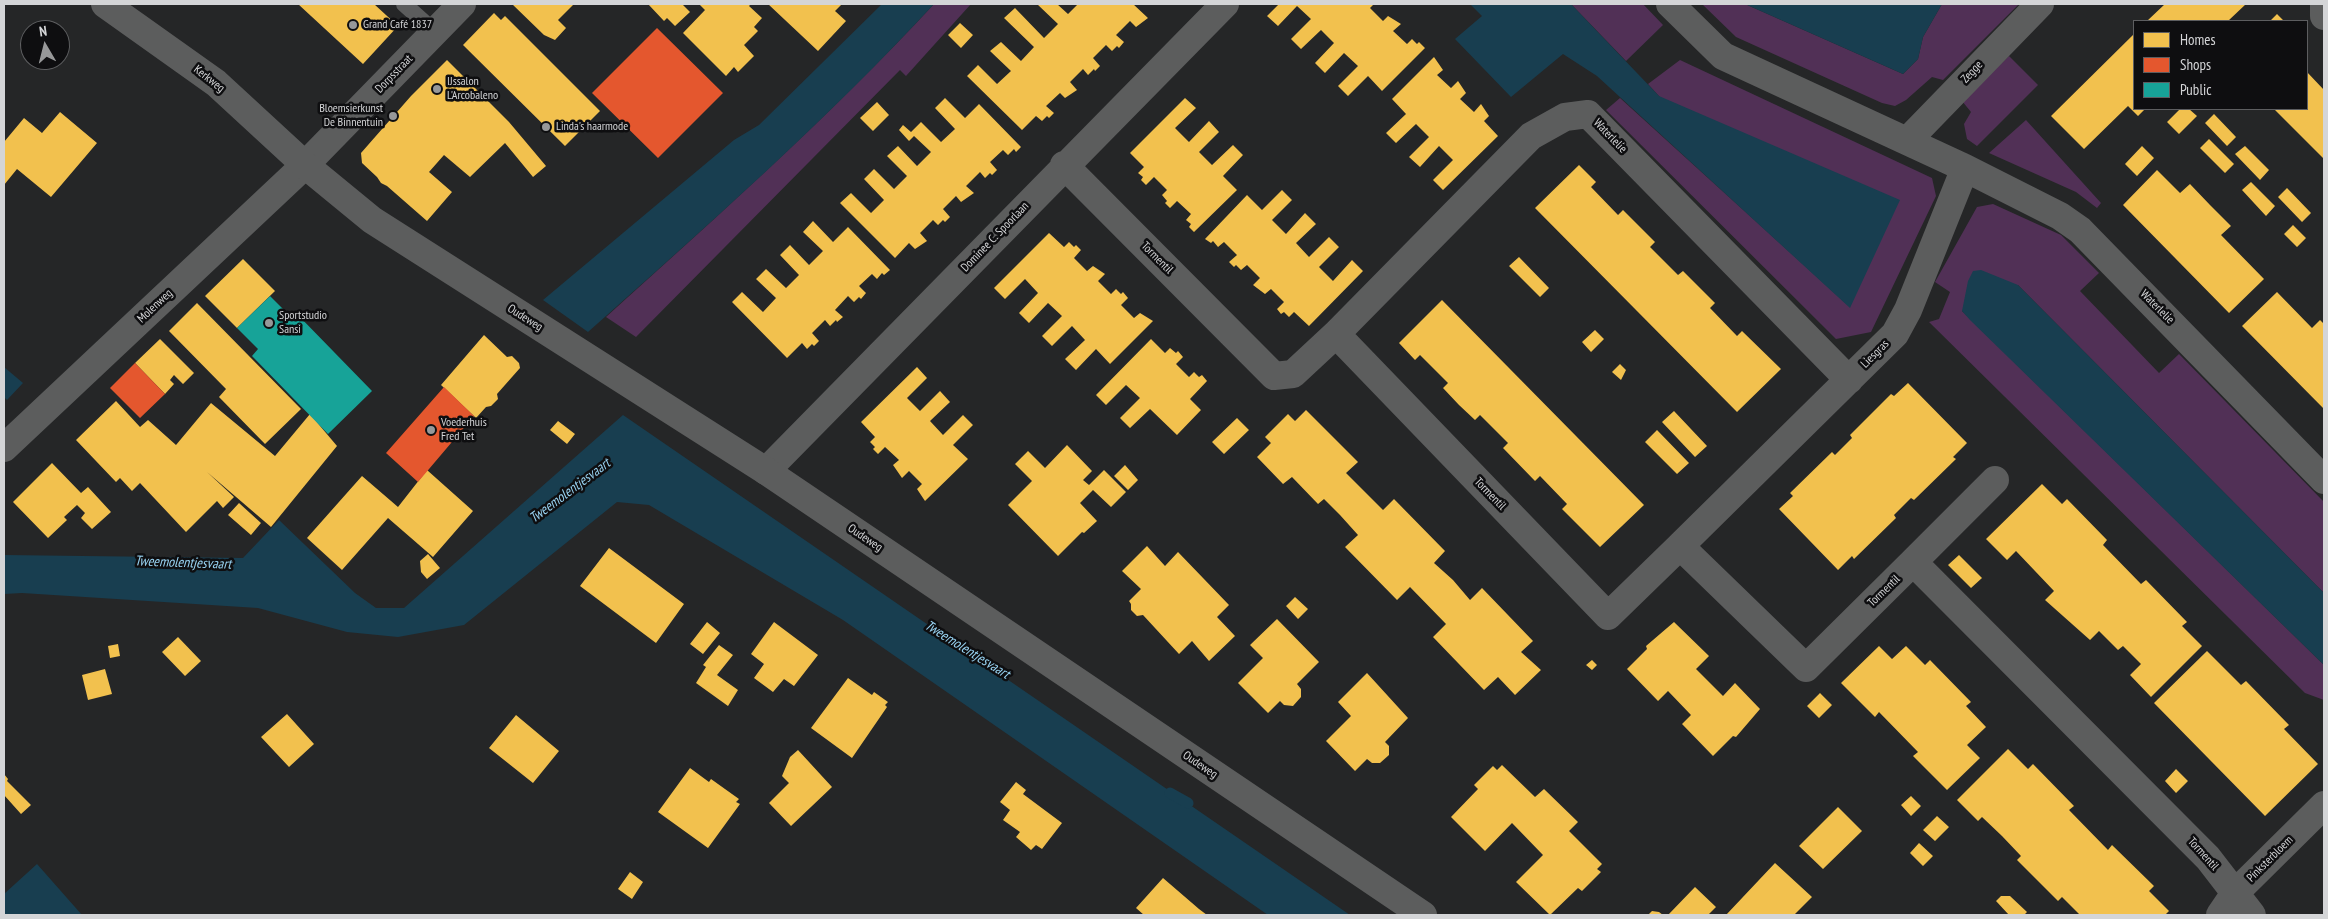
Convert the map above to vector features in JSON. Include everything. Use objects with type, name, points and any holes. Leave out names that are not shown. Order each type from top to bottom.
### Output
[{"type":"street","name":"Kerkweg","points":[[105,4],[216,83],[305,165]]},
{"type":"street","name":"Dorpsstraat","points":[[305,165],[462,4]]},
{"type":"street","name":"Dominee C. Spoorlaan","points":[[766,471],[1224,4]]},
{"type":"street","points":[[1670,4],[1723,56],[1965,168]]},
{"type":"street","name":"Zegge","points":[[1907,141],[1997,46],[2040,4]]},
{"type":"street","points":[[2324,4],[2324,16]]},
{"type":"street","name":"Waterlelie","points":[[1336,334],[1531,136],[1565,117],[1588,114],[1849,380]]},
{"type":"street","name":"Molenweg","points":[[4,448],[305,165]]},
{"type":"street","name":"Oudeweg","points":[[305,165],[372,220],[766,471],[1423,915]]},
{"type":"street","name":"Tormentil","points":[[1064,166],[1274,376],[1293,374],[1336,334],[1608,616],[1680,546],[1806,668],[1995,480]]},
{"type":"street","name":"Liesgras","points":[[1680,546],[1895,334],[1908,310],[1965,168]]},
{"type":"street","name":"Waterlelie","points":[[1965,168],[2060,216],[2080,230],[2324,480]]},
{"type":"street","name":"Tormentil","points":[[1914,562],[2208,858],[2252,915]]},
{"type":"street","name":"Pinksterbloem","points":[[2220,915],[2235,893],[2324,805]]},
{"type":"lane","points":[[404,4],[435,32]]},
{"type":"shaded area","points":[[934,4],[971,4],[906,76],[900,70],[636,337],[606,317],[732,203],[855,86]]},
{"type":"shaded area","points":[[1571,4],[1643,4],[1663,25],[1626,61]]},
{"type":"shaded area","points":[[1702,4],[1745,4],[1903,74],[1918,59],[1923,37],[1942,4],[2019,4],[1943,80],[1932,77],[1906,100],[1895,106],[1882,103],[1736,37]]},
{"type":"shaded area","points":[[2009,56],[2038,85],[1977,146],[1967,139],[1964,124],[1971,112],[1962,101]]},
{"type":"shaded area","points":[[1680,60],[1932,178],[1936,196],[1871,332],[1836,339],[1606,110],[1620,98],[1850,307],[1648,84]]},
{"type":"shaded area","points":[[2026,120],[2101,203],[2097,208],[2076,192],[1989,153]]},
{"type":"shaded area","points":[[1993,204],[2061,235],[2099,273],[2080,291],[2159,373],[2179,354],[2324,502],[2324,593],[2018,285],[1962,311],[2324,665],[2324,700],[2305,693],[1929,322],[1939,319],[1950,292],[1935,282],[1977,207]]},
{"type":"water","points":[[882,4],[934,4],[851,90],[808,131],[588,332],[543,300],[734,140],[759,125]]},
{"type":"water","points":[[1470,4],[1571,4],[1659,96],[1900,200],[1850,308],[1597,76],[1563,54],[1511,97],[1455,39],[1482,16]]},
{"type":"water","points":[[1745,4],[1942,4],[1923,37],[1918,59],[1903,74]]},
{"type":"water","points":[[1981,270],[2018,285],[2324,593],[2324,665],[1962,311],[1968,281],[1973,271]]},
{"type":"water","points":[[4,367],[23,383],[7,400],[4,397]]},
{"type":"water","points":[[623,415],[1350,915],[1268,915],[843,620],[649,505],[617,502],[464,625],[398,637],[347,632],[258,608],[22,593],[4,594],[4,555],[243,558],[279,520],[355,593],[376,608],[404,608]]},
{"type":"water","points":[[37,864],[82,915],[4,915],[4,894]]},
{"type":"building: Homes","points":[[298,4],[374,4],[398,26],[363,64]]},
{"type":"building: Homes","points":[[512,4],[574,4],[558,20],[566,28],[555,40],[544,35]]},
{"type":"building: Homes","points":[[648,4],[682,4],[690,12],[675,26],[667,18],[664,21]]},
{"type":"building: Homes","points":[[699,4],[751,4],[749,6],[762,18],[754,27],[758,31],[744,45],[754,56],[738,72],[734,67],[726,76],[683,33],[705,10]]},
{"type":"building: Homes","points":[[768,4],[842,4],[835,11],[846,21],[818,51]]},
{"type":"building: Homes","points":[[1037,4],[1057,4],[1068,14],[1078,4],[1133,4],[1148,18],[1136,27],[1130,21],[1116,35],[1124,42],[1119,48],[1117,46],[1112,51],[1106,45],[1093,58],[1100,66],[1088,75],[1083,69],[1070,82],[1077,90],[1065,98],[1060,93],[1046,106],[1054,113],[1049,118],[1047,116],[1042,121],[1036,116],[1022,130],[967,76],[978,65],[997,84],[1011,71],[990,51],[1001,42],[1021,61],[1034,47],[1004,18],[1015,8],[1044,38],[1058,24]]},
{"type":"building: Homes","points":[[1279,4],[1374,4],[1370,8],[1383,21],[1388,16],[1401,24],[1393,31],[1407,44],[1412,39],[1417,44],[1419,42],[1425,48],[1382,91],[1368,76],[1348,96],[1338,86],[1358,66],[1344,53],[1325,73],[1315,63],[1334,43],[1321,30],[1301,49],[1291,39],[1311,19],[1297,6],[1278,26],[1267,16]]},
{"type":"building: Homes","points":[[2165,4],[2246,4],[2229,20],[2148,20]]},
{"type":"building: Homes","points":[[494,13],[501,20],[505,16],[600,111],[565,146],[463,45]]},
{"type":"building: Homes","points":[[2277,14],[2283,20],[2271,20]]},
{"type":"building: Homes","points":[[960,23],[973,35],[961,48],[948,35]]},
{"type":"building: Homes","points":[[2133,35],[2133,110],[2144,110],[2138,116],[2128,106],[2084,149],[2051,116]]},
{"type":"building: Homes","points":[[1434,57],[1443,70],[1437,75],[1451,88],[1458,81],[1466,93],[1460,99],[1474,112],[1481,104],[1489,116],[1484,121],[1498,136],[1443,190],[1433,180],[1453,160],[1439,146],[1420,167],[1409,157],[1429,137],[1416,124],[1396,143],[1386,133],[1406,114],[1392,99]]},
{"type":"building: Homes","points":[[447,60],[509,122],[546,166],[533,177],[505,143],[470,177],[444,155],[429,172],[452,192],[427,221],[387,186],[381,183],[362,163],[361,153],[411,96]]},
{"type":"building: Homes","points":[[2308,73],[2324,90],[2324,159],[2275,110],[2308,110]]},
{"type":"building: Homes","points":[[945,98],[965,118],[979,104],[1021,147],[1016,152],[1014,149],[1008,155],[1003,150],[990,162],[997,170],[992,175],[990,173],[985,178],[980,172],[966,186],[974,193],[961,202],[956,196],[943,209],[950,217],[945,222],[943,220],[938,225],[933,220],[920,233],[927,241],[915,249],[909,243],[895,258],[840,203],[851,193],[871,213],[884,200],[864,179],[874,169],[894,189],[907,176],[887,156],[898,146],[917,166],[931,152],[914,136],[909,141],[899,130],[903,125],[911,132],[921,122],[941,142],[955,129],[935,108]]},
{"type":"building: Homes","points":[[1185,98],[1196,108],[1175,128],[1189,142],[1209,121],[1219,132],[1199,152],[1212,165],[1233,145],[1243,155],[1223,176],[1237,190],[1194,232],[1189,227],[1191,224],[1186,220],[1191,214],[1177,201],[1170,208],[1165,203],[1167,201],[1162,195],[1167,190],[1154,177],[1146,185],[1141,180],[1143,177],[1138,173],[1144,167],[1130,153]]},
{"type":"building: Homes","points":[[877,102],[889,115],[873,131],[860,118]]},
{"type":"building: Homes","points":[[2179,110],[2190,110],[2197,116],[2179,134],[2167,122]]},
{"type":"building: Homes","points":[[60,112],[97,143],[51,197],[17,169],[4,185],[4,142],[24,118],[42,133]]},
{"type":"building: Homes","points":[[2214,114],[2236,137],[2227,146],[2205,123]]},
{"type":"building: Homes","points":[[2209,139],[2234,164],[2225,173],[2200,148]]},
{"type":"building: Homes","points":[[2142,146],[2154,158],[2137,176],[2125,164]]},
{"type":"building: Homes","points":[[2245,146],[2269,170],[2260,180],[2235,154]]},
{"type":"building: Homes","points":[[1579,165],[1596,182],[1591,187],[1618,215],[1623,210],[1655,242],[1650,247],[1678,275],[1683,271],[1715,303],[1710,308],[1737,336],[1742,331],[1781,369],[1737,412],[1535,208]]},
{"type":"building: Homes","points":[[2157,170],[2180,193],[2190,184],[2231,226],[2221,235],[2264,279],[2229,313],[2123,205]]},
{"type":"building: Homes","points":[[2251,182],[2275,206],[2266,216],[2242,190]]},
{"type":"building: Homes","points":[[2287,188],[2311,213],[2302,222],[2278,197]]},
{"type":"building: Homes","points":[[1282,190],[1292,200],[1272,220],[1286,234],[1305,213],[1316,224],[1296,243],[1309,257],[1329,237],[1339,247],[1319,267],[1333,281],[1352,260],[1363,271],[1309,326],[1294,312],[1289,317],[1284,312],[1281,314],[1277,309],[1284,302],[1271,289],[1265,294],[1253,285],[1260,278],[1247,265],[1241,270],[1229,262],[1237,255],[1224,242],[1218,247],[1213,241],[1211,243],[1205,239],[1247,195],[1262,210]]},
{"type":"building: Homes","points":[[813,221],[833,242],[848,227],[890,270],[884,275],[882,273],[877,279],[872,274],[859,286],[866,293],[861,299],[859,297],[854,302],[848,296],[835,310],[843,317],[837,322],[836,320],[830,326],[825,320],[812,333],[819,341],[814,346],[812,344],[807,349],[802,343],[787,358],[732,302],[742,292],[763,312],[776,298],[756,279],[766,269],[786,288],[799,275],[780,255],[790,245],[809,265],[823,251],[803,232]]},
{"type":"building: Homes","points":[[2293,225],[2306,238],[2297,247],[2284,234]]},
{"type":"building: Homes","points":[[1049,233],[1064,247],[1069,242],[1074,247],[1076,245],[1081,250],[1074,258],[1087,271],[1093,266],[1105,274],[1098,281],[1111,294],[1116,289],[1121,294],[1123,292],[1128,298],[1121,305],[1134,318],[1140,313],[1153,321],[1110,364],[1096,349],[1076,370],[1065,359],[1085,340],[1072,326],[1052,346],[1042,336],[1062,316],[1048,303],[1029,323],[1019,313],[1038,293],[1025,279],[1005,299],[994,288]]},
{"type":"building: Homes","points":[[1519,257],[1549,288],[1540,297],[1509,266]]},
{"type":"building: Homes","points":[[243,259],[275,291],[237,328],[205,296]]},
{"type":"building: Homes","points":[[2277,292],[2312,328],[2320,320],[2324,324],[2324,409],[2242,326]]},
{"type":"building: Homes","points":[[1442,300],[1644,505],[1600,547],[1562,509],[1567,504],[1540,476],[1535,481],[1503,448],[1508,443],[1480,415],[1475,420],[1443,388],[1448,383],[1420,355],[1415,360],[1399,343]]},
{"type":"building: Homes","points":[[197,303],[301,409],[265,444],[219,397],[226,389],[169,331]]},
{"type":"building: Homes","points":[[1595,330],[1604,339],[1591,352],[1582,342]]},
{"type":"building: Homes","points":[[484,335],[507,357],[512,356],[519,363],[520,368],[497,394],[498,399],[491,406],[486,407],[476,418],[441,385]]},
{"type":"building: Homes","points":[[160,339],[194,373],[183,384],[174,375],[170,380],[174,384],[165,394],[135,363]]},
{"type":"building: Homes","points":[[1151,339],[1165,353],[1170,348],[1176,353],[1178,351],[1183,357],[1176,364],[1189,377],[1194,372],[1199,377],[1202,375],[1207,381],[1190,399],[1201,410],[1177,435],[1150,409],[1130,428],[1120,418],[1140,398],[1126,385],[1106,405],[1096,395]]},
{"type":"building: Homes","points":[[1620,364],[1626,370],[1621,380],[1612,372]]},
{"type":"building: Homes","points":[[917,367],[927,378],[907,398],[920,411],[940,391],[950,402],[930,421],[943,435],[963,415],[973,425],[953,445],[968,459],[925,501],[917,489],[922,484],[909,471],[902,478],[893,465],[899,460],[885,447],[878,454],[873,449],[875,447],[870,442],[875,437],[861,422]]},
{"type":"building: Homes","points":[[1908,383],[1967,443],[1953,457],[1956,459],[1914,500],[1911,498],[1894,515],[1896,518],[1854,559],[1852,556],[1838,570],[1779,509],[1793,496],[1790,493],[1832,452],[1835,455],[1852,438],[1850,435],[1891,394],[1894,396]]},
{"type":"building: Homes","points":[[116,401],[140,427],[148,420],[176,445],[211,403],[275,456],[310,414],[337,446],[271,527],[207,472],[234,497],[223,508],[217,501],[186,532],[140,483],[132,491],[120,478],[116,482],[76,440]]},
{"type":"building: Homes","points":[[1306,410],[1358,462],[1346,473],[1383,510],[1394,499],[1445,551],[1434,563],[1453,580],[1470,600],[1482,588],[1533,641],[1521,652],[1541,670],[1515,695],[1498,677],[1484,690],[1433,637],[1446,624],[1410,587],[1397,600],[1345,547],[1358,535],[1340,515],[1324,499],[1318,504],[1292,477],[1283,484],[1257,457],[1271,443],[1265,437],[1288,414],[1295,421]]},
{"type":"building: Homes","points":[[1674,411],[1707,446],[1695,457],[1662,422]]},
{"type":"building: Homes","points":[[1237,418],[1249,430],[1224,454],[1212,442]]},
{"type":"building: Homes","points":[[558,421],[575,434],[567,444],[550,430]]},
{"type":"building: Homes","points":[[1657,430],[1689,463],[1677,474],[1645,442]]},
{"type":"building: Homes","points":[[1067,445],[1092,471],[1083,480],[1089,485],[1104,470],[1126,492],[1111,507],[1093,490],[1080,503],[1097,521],[1084,533],[1082,532],[1058,556],[1008,505],[1032,481],[1015,464],[1028,451],[1045,468]]},
{"type":"building: Homes","points":[[52,463],[81,493],[88,487],[111,512],[92,529],[81,518],[85,513],[77,505],[64,517],[67,520],[48,538],[13,502]]},
{"type":"building: Homes","points":[[1125,465],[1138,480],[1128,490],[1114,476]]},
{"type":"building: Homes","points":[[427,470],[473,511],[433,557],[388,518],[342,570],[307,538],[362,476],[398,507]]},
{"type":"building: Homes","points":[[2042,484],[2062,504],[2067,499],[2107,540],[2103,545],[2141,584],[2146,580],[2187,622],[2182,626],[2202,646],[2151,697],[2130,675],[2141,664],[2123,646],[2118,650],[2099,631],[2090,640],[2045,600],[2054,591],[2016,551],[2007,560],[1986,539]]},
{"type":"building: Homes","points":[[239,503],[261,523],[251,535],[228,515]]},
{"type":"building: Homes","points":[[1147,546],[1165,566],[1178,552],[1229,605],[1217,617],[1235,636],[1209,661],[1192,641],[1179,654],[1143,615],[1137,616],[1131,610],[1129,601],[1141,589],[1122,571]]},
{"type":"building: Homes","points":[[609,548],[684,604],[656,643],[580,586]]},
{"type":"building: Homes","points":[[428,554],[440,568],[427,579],[421,572],[420,561]]},
{"type":"building: Homes","points":[[1959,555],[1982,578],[1971,588],[1948,565]]},
{"type":"building: Homes","points":[[1295,597],[1308,609],[1298,619],[1286,606]]},
{"type":"building: Homes","points":[[1277,619],[1319,662],[1297,684],[1301,689],[1301,697],[1293,706],[1284,705],[1280,701],[1268,713],[1238,683],[1263,658],[1250,645]]},
{"type":"building: Homes","points":[[707,622],[720,633],[703,654],[690,644]]},
{"type":"building: Homes","points":[[774,622],[818,655],[794,686],[784,679],[773,692],[754,678],[764,664],[751,654]]},
{"type":"building: Homes","points":[[1674,622],[1709,656],[1696,669],[1723,696],[1735,683],[1760,709],[1736,737],[1733,736],[1713,756],[1682,724],[1691,715],[1668,691],[1658,701],[1627,669],[1647,649],[1646,646]]},
{"type":"building: Homes","points":[[178,637],[201,661],[185,676],[162,652]]},
{"type":"building: Homes","points":[[118,644],[120,656],[110,658],[108,646]]},
{"type":"building: Homes","points":[[719,645],[733,655],[717,675],[738,690],[728,706],[696,683],[706,667],[703,665]]},
{"type":"building: Homes","points":[[1879,646],[1892,659],[1906,646],[1925,665],[1930,660],[1971,702],[1966,706],[1986,727],[1967,745],[1980,758],[1947,790],[1913,756],[1918,752],[1879,712],[1875,717],[1841,683]]},
{"type":"building: Homes","points":[[2207,651],[2241,685],[2246,681],[2289,725],[2284,729],[2318,764],[2265,816],[2154,703]]},
{"type":"building: Homes","points":[[1592,660],[1597,665],[1592,670],[1586,665]]},
{"type":"building: Homes","points":[[105,669],[112,694],[88,700],[82,675]]},
{"type":"building: Homes","points":[[1367,673],[1408,718],[1385,742],[1389,746],[1389,755],[1380,763],[1372,763],[1367,759],[1355,771],[1326,741],[1351,716],[1338,702]]},
{"type":"building: Homes","points":[[848,678],[872,695],[874,692],[888,702],[885,705],[887,707],[852,758],[811,728]]},
{"type":"building: Homes","points":[[1820,693],[1832,705],[1819,718],[1807,706]]},
{"type":"building: Homes","points":[[287,714],[314,744],[289,767],[261,737]]},
{"type":"building: Homes","points":[[516,715],[559,751],[533,783],[489,748]]},
{"type":"building: Homes","points":[[2008,749],[2028,769],[2033,764],[2074,806],[2069,810],[2108,850],[2112,845],[2154,886],[2149,891],[2169,911],[2165,915],[2080,915],[2062,897],[2058,901],[2017,860],[2021,856],[2002,836],[1982,817],[1978,821],[1957,800]]},
{"type":"building: Homes","points":[[798,750],[832,787],[791,826],[769,803],[789,783],[782,776],[790,757]]},
{"type":"building: Homes","points":[[1502,765],[1535,797],[1544,789],[1578,822],[1569,831],[1602,864],[1597,869],[1601,872],[1582,891],[1578,888],[1550,915],[1516,882],[1543,855],[1512,823],[1485,851],[1451,817],[1478,789],[1474,785],[1493,766],[1497,770]]},
{"type":"building: Homes","points":[[690,768],[709,782],[711,779],[739,799],[736,802],[740,804],[708,848],[658,812]]},
{"type":"building: Homes","points":[[2176,769],[2188,781],[2176,793],[2165,781]]},
{"type":"building: Homes","points":[[4,774],[8,779],[7,781],[31,805],[21,814],[4,795]]},
{"type":"building: Homes","points":[[1016,782],[1026,790],[1023,794],[1062,823],[1042,849],[1036,845],[1031,850],[1016,837],[1020,832],[1003,820],[1010,810],[1000,802]]},
{"type":"building: Homes","points":[[1911,796],[1921,806],[1911,816],[1901,805]]},
{"type":"building: Homes","points":[[1838,807],[1862,831],[1823,869],[1799,846]]},
{"type":"building: Homes","points":[[1937,816],[1949,827],[1935,841],[1923,830]]},
{"type":"building: Homes","points":[[1919,843],[1933,856],[1923,866],[1910,853]]},
{"type":"building: Homes","points":[[1775,863],[1812,897],[1794,915],[1726,915]]},
{"type":"building: Homes","points":[[630,872],[643,882],[632,899],[618,889]]},
{"type":"building: Homes","points":[[1163,878],[1207,915],[1144,915],[1136,908]]},
{"type":"building: Homes","points":[[1695,887],[1716,907],[1708,915],[1668,915]]},
{"type":"building: Homes","points":[[2001,896],[2010,896],[2027,912],[2024,915],[2009,915],[1996,901]]},
{"type":"building: Homes","points":[[1652,911],[1659,912],[1663,915],[1648,915]]},
{"type":"building: Shops","points":[[657,28],[723,93],[658,158],[592,93]]},
{"type":"building: Shops","points":[[135,363],[165,394],[140,418],[110,388]]},
{"type":"building: Shops","points":[[444,387],[474,416],[418,482],[386,453]]},
{"type":"building: Public","points":[[270,296],[291,317],[296,313],[372,391],[328,434],[252,356],[258,349],[237,328]]},
{"type":"waterway","name":"Tweemolentjesvaart","points":[[1170,793],[1188,803]]},
{"type":"place","name":"Grand Café 1837","points":[[353,25]]},
{"type":"place","name":"IJssalon L'Arcobaleno","points":[[437,89]]},
{"type":"place","name":"Bloemsierkunst De Binnentuin","points":[[393,116]]},
{"type":"place","name":"Linda's haarmode","points":[[546,127]]},
{"type":"place","name":"Sportstudio Sansi","points":[[269,323]]},
{"type":"place","name":"Voederhuis Fred Tet","points":[[431,430]]}]
